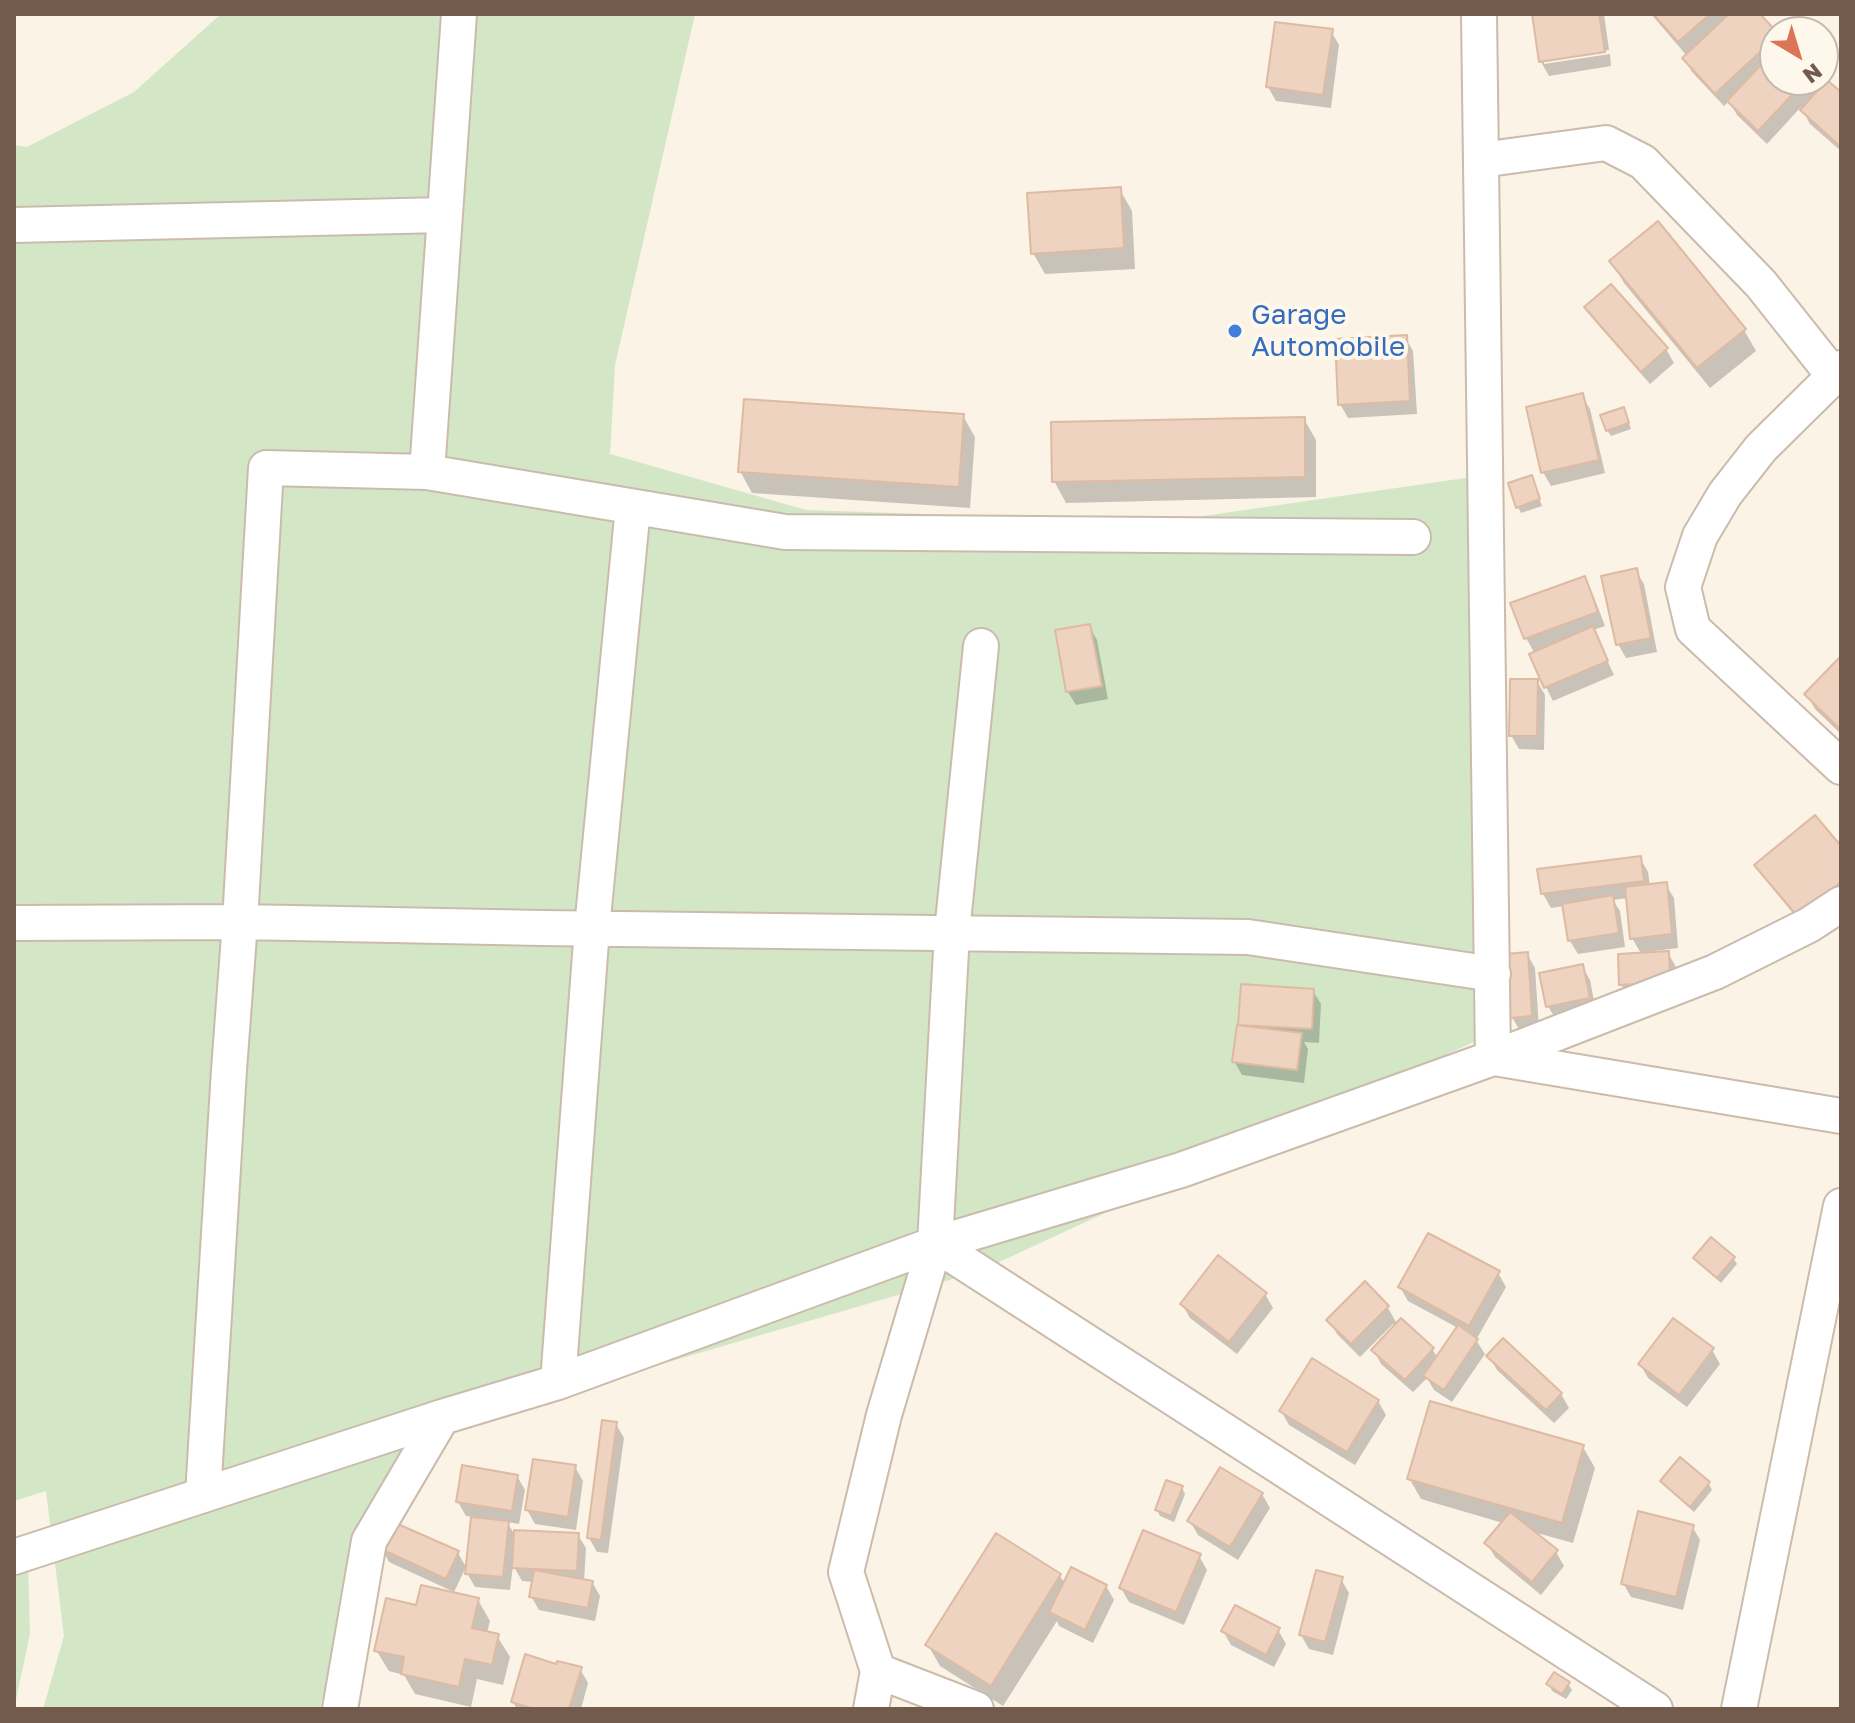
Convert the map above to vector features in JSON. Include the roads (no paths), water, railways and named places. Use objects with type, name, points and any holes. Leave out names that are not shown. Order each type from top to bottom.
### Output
[{"type":"street","points":[[427,472],[459,14]]},
{"type":"street","points":[[1479,14],[1493,1058]]},
{"type":"street","points":[[1481,160],[1606,143],[1643,162],[1761,284],[1837,372],[1761,448],[1725,494],[1700,536],[1683,587],[1693,629],[1841,767]]},
{"type":"street","points":[[14,225],[444,215]]},
{"type":"street","points":[[203,1495],[266,468],[427,472],[785,532],[1413,537]]},
{"type":"street","points":[[558,1382],[592,928],[633,507]]},
{"type":"street","points":[[871,1709],[878,1671],[846,1572],[884,1415],[935,1244],[952,932],[981,646]]},
{"type":"street","points":[[14,1557],[558,1382],[935,1244],[1181,1170],[1493,1058],[1715,972],[1809,925],[1841,904]]},
{"type":"street","points":[[14,923],[240,922],[1248,937],[1493,974]]},
{"type":"street","points":[[1493,1058],[1841,1116]]},
{"type":"street","points":[[1739,1709],[1841,1206]]},
{"type":"street","points":[[935,1244],[1655,1709]]},
{"type":"street","points":[[340,1709],[369,1541],[442,1417]]},
{"type":"street","points":[[878,1671],[976,1709]]},
{"type":"place","name":"Garage Automobile","points":[[1235,331]]}]
